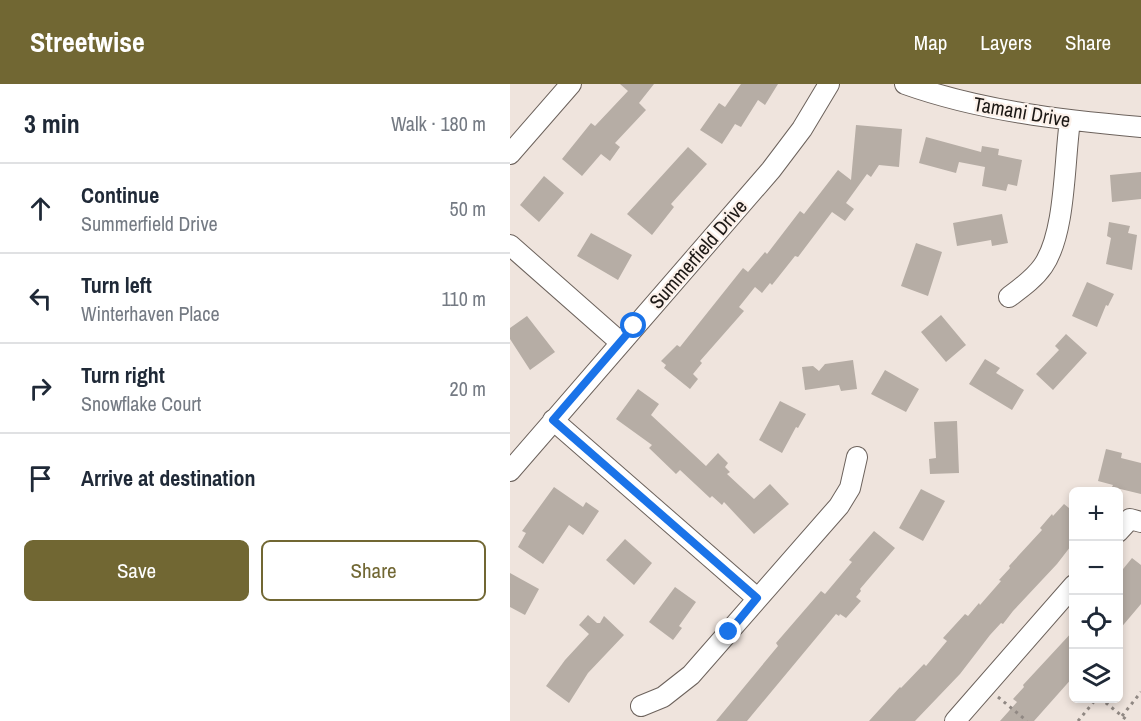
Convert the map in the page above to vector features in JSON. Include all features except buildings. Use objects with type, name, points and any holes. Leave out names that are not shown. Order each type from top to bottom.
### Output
[{"type":"street","points":[[510,154],[571,84]]},
{"type":"street","name":"Summerfield Drive","points":[[510,471],[771,170],[802,129],[829,84]]},
{"type":"street","name":"Tamani Drive","points":[[905,84],[983,107],[1070,121],[1141,127]]},
{"type":"street","points":[[1009,297],[1036,274],[1052,249],[1059,220],[1070,121]]},
{"type":"street","points":[[510,245],[620,342]]},
{"type":"street","points":[[553,420],[757,598]]},
{"type":"street","points":[[641,706],[663,697],[681,685],[841,503],[850,488],[857,457]]},
{"type":"street","points":[[956,721],[1069,591]]},
{"type":"path","points":[[986,687],[1027,721]]},
{"type":"path","points":[[1122,716],[1141,692]]},
{"type":"path","points":[[1078,721],[1095,703]]},
{"type":"path","points":[[1104,703],[1128,721]]},
{"type":"route","points":[[634,326],[553,420],[757,598],[729,632]]}]
